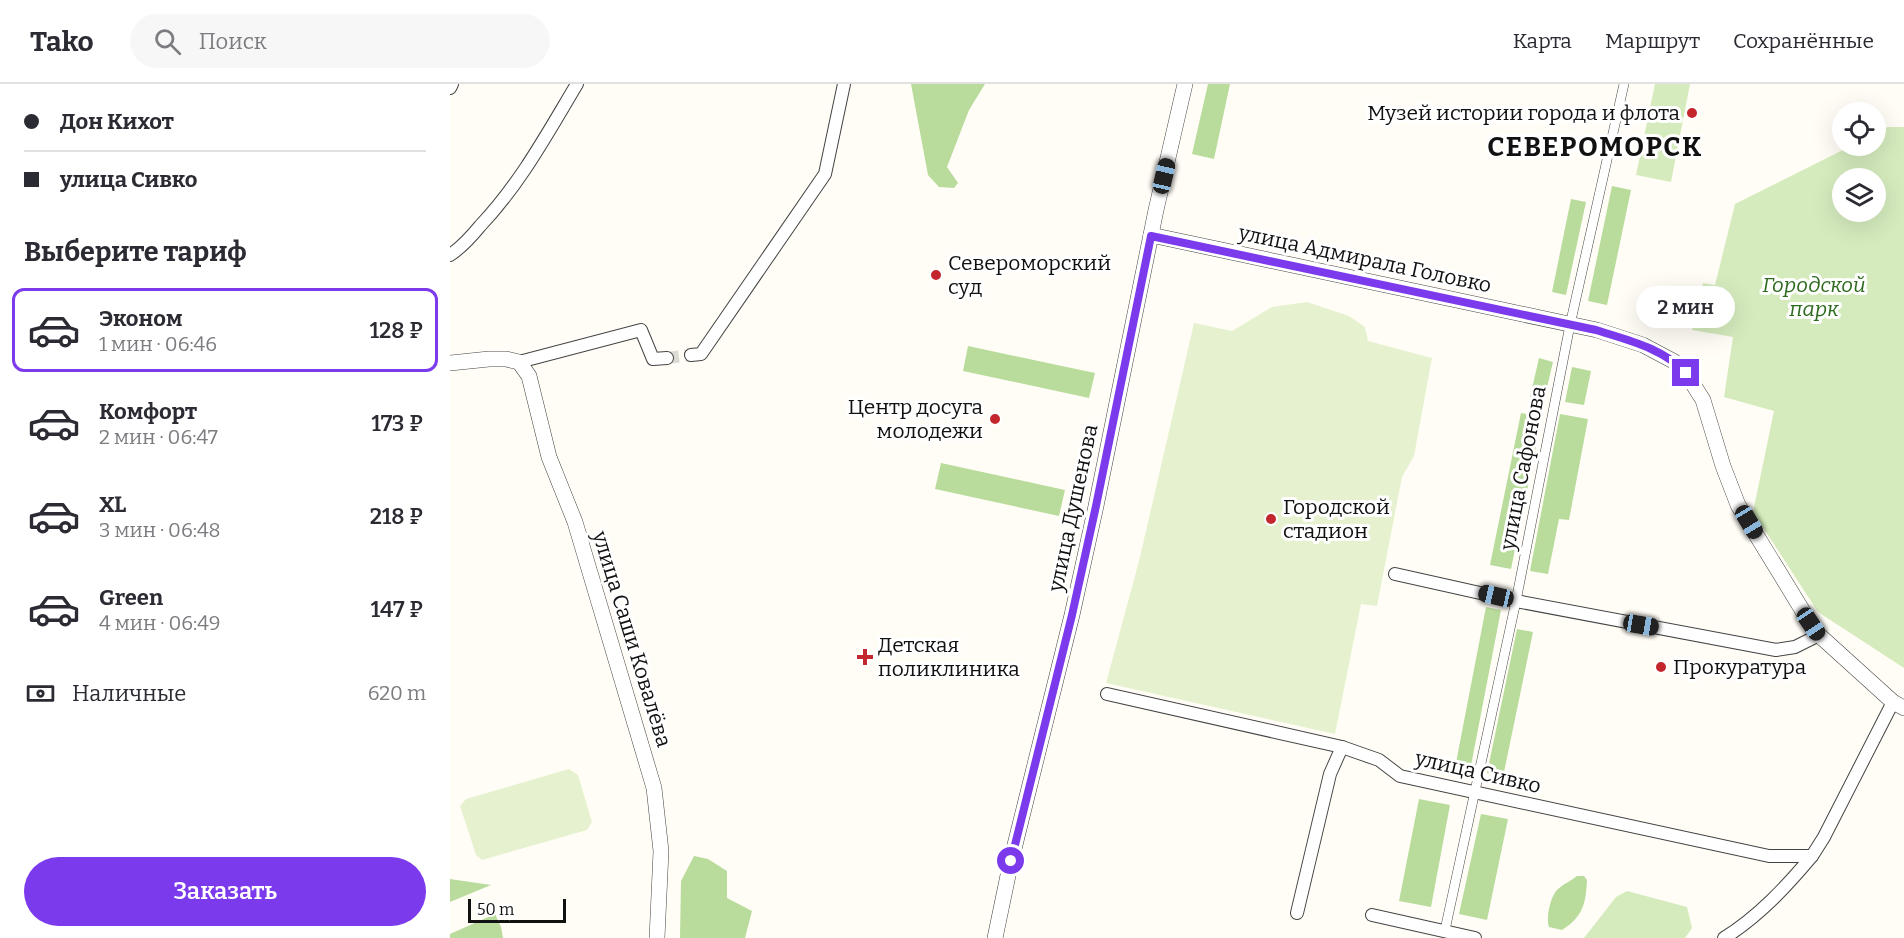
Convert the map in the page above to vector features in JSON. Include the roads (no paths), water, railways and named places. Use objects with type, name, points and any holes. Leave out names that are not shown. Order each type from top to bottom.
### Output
[{"type":"street","points":[[450,255],[459,249],[491,215],[524,174],[577,84]]},
{"type":"street","points":[[691,355],[701,354],[825,174],[844,84]]},
{"type":"street","name":"улица Душенова","points":[[995,938],[1011,861],[1094,517],[1151,236],[1185,84]]},
{"type":"street","name":"улица Сафонова","points":[[1445,930],[1516,601],[1570,325],[1624,84]]},
{"type":"street","name":"улица Адмирала Головко","points":[[1151,236],[1570,325]]},
{"type":"street","points":[[1570,325],[1596,330],[1643,345],[1675,362],[1686,373],[1703,400],[1723,466],[1738,505],[1777,571],[1819,635],[1899,705],[1812,856],[1790,883],[1769,903],[1724,938]]},
{"type":"street","points":[[450,363],[489,359],[519,362],[641,330],[653,359],[667,358]]},
{"type":"street","name":"улица Саши Ковалёва","points":[[519,362],[530,376],[549,457],[574,522],[654,788],[661,851],[657,938]]},
{"type":"street","points":[[1395,574],[1516,601],[1776,650],[1795,648],[1819,635]]},
{"type":"street","name":"улица Сивко","points":[[1107,694],[1342,747],[1379,760],[1400,776],[1769,856],[1812,856]]},
{"type":"street","points":[[1297,913],[1330,774],[1342,747]]},
{"type":"street","points":[[1372,915],[1475,938]]},
{"type":"tunnel","points":[[667,358],[691,355]]},
{"type":"place","name":"Музей истории города и флота","points":[[1692,113]]},
{"type":"place","name":"Североморский суд","points":[[936,275]]},
{"type":"place","name":"Центр досуга молодежи","points":[[995,419]]},
{"type":"place","name":"Городской стадион","points":[[1271,519]]},
{"type":"place","name":"Детская поликлиника","points":[[865,657]]},
{"type":"place","name":"Прокуратура","points":[[1661,667]]},
{"type":"district","name":"СЕВЕРОМОРСК","points":[[1595,147]]},
{"type":"park label","name":"Городской парк","points":[[1814,297]]}]
